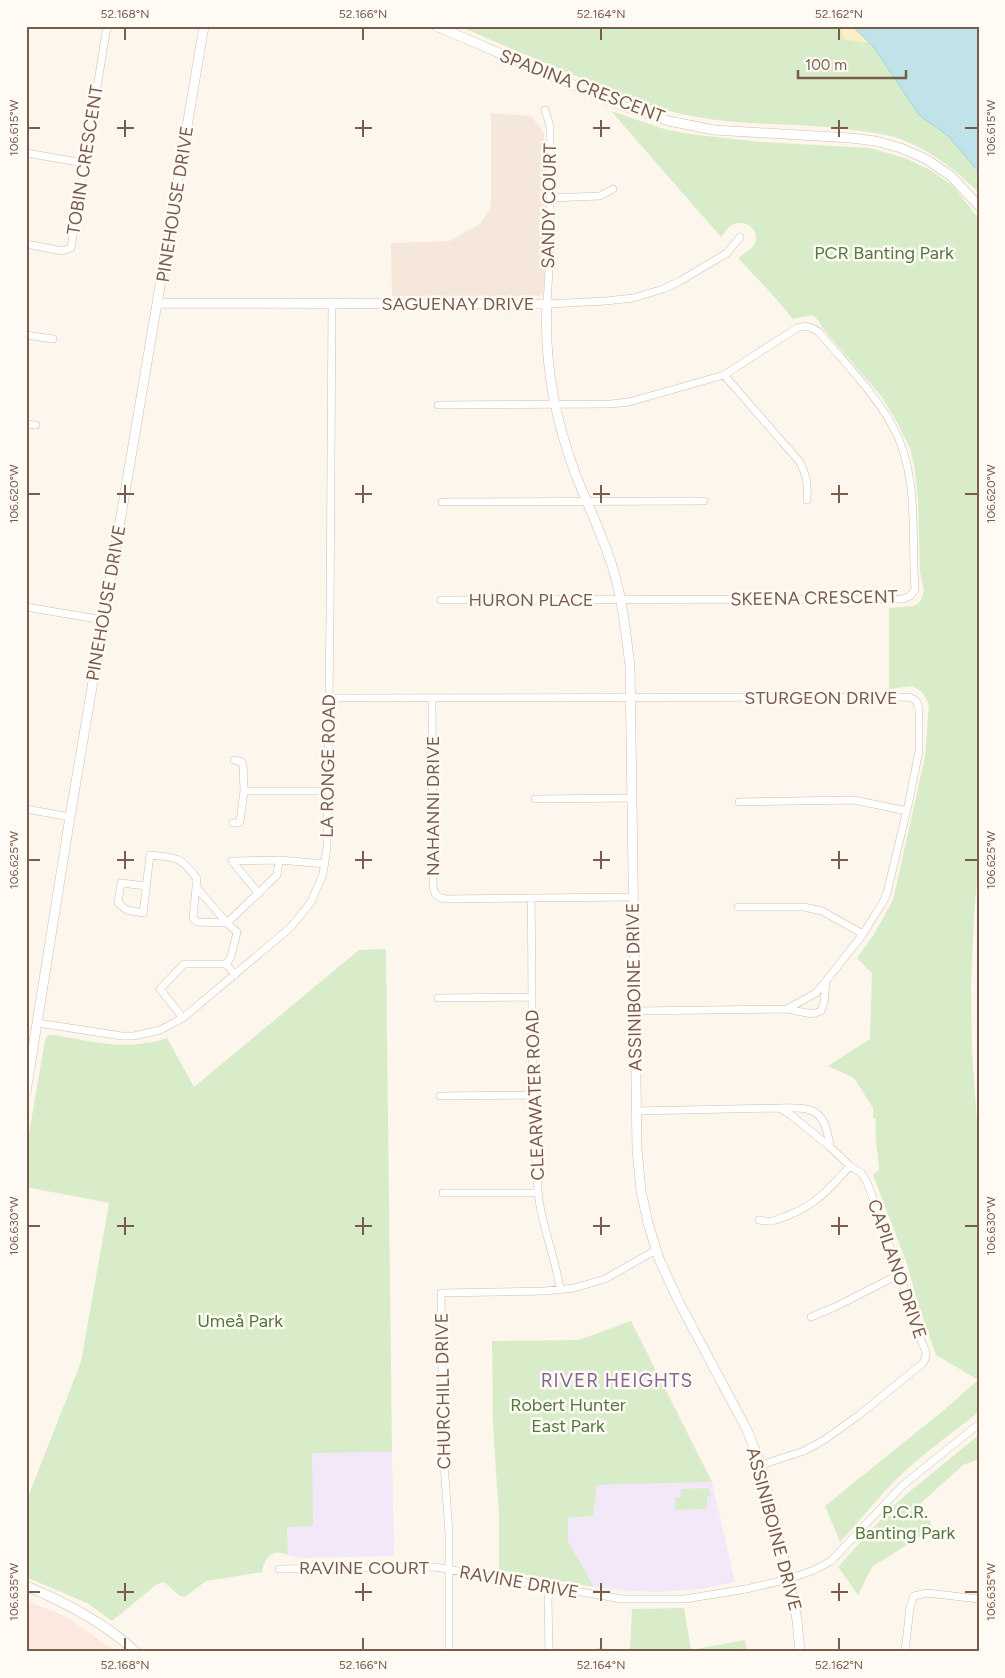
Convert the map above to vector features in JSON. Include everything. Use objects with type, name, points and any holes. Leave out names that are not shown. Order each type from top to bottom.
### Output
[{"type":"street","name":"TOBIN CRESCENT","points":[[26,244],[62,251],[71,248],[107,26]]},
{"type":"street","name":"PINEHOUSE DRIVE","points":[[26,1092],[70,816],[204,26]]},
{"type":"street","name":"SPADINA CRESCENT","points":[[436,26],[623,106],[669,120],[714,130],[851,138],[875,141],[901,148],[926,159],[951,176],[979,206]]},
{"type":"street","name":"SANDY COURT","points":[[545,110],[550,126],[547,304]]},
{"type":"street","points":[[26,153],[84,163]]},
{"type":"street","points":[[550,198],[600,196],[613,189]]},
{"type":"street","name":"SAGUENAY DRIVE","points":[[158,304],[547,304],[633,298],[663,289],[680,281],[727,253],[740,237]]},
{"type":"street","name":"LA RONGE ROAD","points":[[38,1023],[122,1036],[134,1036],[160,1030],[183,1018],[236,974],[291,927],[311,902],[325,864],[327,847],[332,304]]},
{"type":"street","name":"ASSINIBOINE DRIVE","points":[[547,304],[548,353],[556,405],[572,464],[605,542],[621,600],[630,666],[636,1111],[641,1191],[656,1250],[680,1304],[747,1430],[761,1465],[789,1579],[797,1620],[800,1652]]},
{"type":"street","name":"SKEENA CRESCENT","points":[[438,405],[556,405],[629,402],[724,375],[797,328],[806,326],[819,332],[875,399],[893,426],[900,442],[910,486],[915,590],[913,593],[903,598],[621,600]]},
{"type":"street","points":[[26,335],[53,339]]},
{"type":"street","points":[[724,375],[799,461],[806,472],[807,500]]},
{"type":"street","points":[[26,424],[36,425]]},
{"type":"street","points":[[442,502],[704,501]]},
{"type":"street","name":"HURON PLACE","points":[[440,600],[621,600]]},
{"type":"street","points":[[26,607],[103,620]]},
{"type":"street","points":[[328,698],[631,698]]},
{"type":"street","name":"NAHANNI DRIVE","points":[[432,698],[433,886],[435,894],[446,899],[632,897]]},
{"type":"street","name":"STURGEON DRIVE","points":[[631,698],[912,698],[918,704],[919,751],[887,893],[863,934],[816,993],[787,1009]]},
{"type":"street","points":[[233,823],[240,822],[244,791],[243,765],[242,762],[234,760]]},
{"type":"street","points":[[244,791],[328,791]]},
{"type":"street","points":[[535,799],[631,798]]},
{"type":"street","points":[[739,802],[854,800],[906,811]]},
{"type":"street","points":[[26,809],[70,816]]},
{"type":"street","points":[[146,886],[121,883],[118,903],[127,910],[143,913],[150,855],[176,858],[186,864],[197,879],[193,918],[197,922],[227,923],[259,894],[276,875],[279,860]]},
{"type":"street","points":[[259,894],[232,861],[279,860],[325,864]]},
{"type":"street","points":[[196,887],[237,932],[231,957],[226,964]]},
{"type":"street","name":"CLEARWATER ROAD","points":[[531,898],[533,1095],[538,1192],[560,1290]]},
{"type":"street","points":[[738,907],[804,907],[822,911],[863,934]]},
{"type":"street","points":[[183,1018],[160,989],[184,964],[226,964],[236,974]]},
{"type":"street","name":"STURGEON DRIVE","points":[[634,1010],[787,1009],[812,1014],[821,1011],[826,981]]},
{"type":"street","points":[[438,998],[532,996]]},
{"type":"street","points":[[440,1096],[533,1095]]},
{"type":"street","points":[[636,1111],[799,1107],[813,1110],[822,1117],[828,1130],[830,1146]]},
{"type":"street","name":"CAPILANO DRIVE","points":[[761,1465],[804,1451],[824,1440],[859,1415],[923,1363],[926,1357],[926,1351],[900,1274],[861,1173],[850,1166],[830,1146],[779,1108]]},
{"type":"street","points":[[759,1220],[771,1222],[802,1211],[828,1191],[850,1166]]},
{"type":"street","points":[[442,1193],[538,1192]]},
{"type":"street","name":"CHURCHILL DRIVE","points":[[450,1652],[448,1509],[442,1449],[441,1293],[574,1288],[600,1281],[656,1250]]},
{"type":"street","points":[[811,1317],[900,1274]]},
{"type":"street","name":"RAVINE DRIVE","points":[[448,1570],[622,1599],[666,1600],[721,1594],[789,1579],[814,1570],[830,1561],[903,1485],[979,1424]]},
{"type":"street","name":"RAVINE COURT","points":[[279,1569],[435,1567],[448,1570]]},
{"type":"street","points":[[26,1586],[78,1611],[109,1630],[136,1652]]},
{"type":"street","points":[[549,1652],[550,1587]]},
{"type":"street","points":[[905,1652],[910,1607],[914,1596],[927,1593],[979,1599]]},
{"type":"shaded area","points":[[491,113],[531,116],[544,133],[545,272],[543,294],[539,296],[392,296],[391,243],[450,241],[480,224],[490,210]]},
{"type":"shaded area","points":[[392,1452],[394,1556],[302,1558],[288,1555],[287,1527],[312,1526],[311,1453]]},
{"type":"shaded area","points":[[712,1482],[735,1582],[700,1589],[660,1592],[594,1587],[568,1541],[568,1518],[593,1516],[597,1485]]},
{"type":"shaded area","points":[[26,1601],[65,1616],[117,1652],[26,1652]]},
{"type":"green space","points":[[459,26],[862,26],[979,165],[979,193],[954,170],[935,157],[898,138],[846,129],[707,119],[685,115],[611,91]]},
{"type":"green space","name":"PCR Banting Park","points":[[611,111],[667,130],[697,135],[762,142],[870,148],[905,158],[930,170],[953,186],[979,219],[979,858],[974,914],[971,987],[972,1053],[979,1148],[979,1412],[906,1470],[840,1542],[825,1506],[944,1410],[978,1380],[936,1355],[918,1304],[907,1264],[873,1175],[879,1170],[876,1119],[873,1118],[873,1108],[854,1078],[828,1066],[870,1039],[872,973],[857,958],[873,936],[893,900],[925,757],[929,704],[922,692],[913,686],[889,689],[889,608],[914,606],[920,602],[924,591],[920,572],[918,499],[914,464],[910,448],[882,397],[824,330],[818,320],[812,315],[793,319],[738,258],[754,245],[756,235],[754,230],[747,224],[737,223],[731,226],[721,237]]},
{"type":"green space","name":"Umeå Park","points":[[386,949],[392,1452],[312,1453],[313,1523],[312,1526],[287,1527],[288,1555],[274,1553],[267,1558],[262,1572],[206,1581],[185,1597],[180,1596],[164,1582],[157,1584],[112,1621],[87,1603],[26,1577],[26,1502],[81,1362],[109,1203],[26,1187],[26,1151],[45,1040],[48,1035],[54,1035],[125,1045],[153,1042],[167,1038],[194,1087],[359,950]]},
{"type":"green space","name":"Robert Hunter East Park","points":[[631,1321],[712,1482],[597,1485],[593,1516],[568,1518],[568,1541],[594,1587],[499,1570],[499,1514],[493,1427],[492,1341],[579,1340]]},
{"type":"green space","name":"P.C.R. Banting Park","points":[[979,1435],[979,1459],[963,1465],[921,1503],[933,1528],[872,1567],[858,1595],[838,1567],[891,1508]]},
{"type":"green space","points":[[709,1488],[711,1496],[707,1497],[707,1509],[675,1510],[675,1498],[681,1497],[680,1489]]},
{"type":"green space","points":[[684,1608],[691,1650],[745,1640],[747,1652],[598,1652],[597,1648],[630,1650],[632,1609]]},
{"type":"sand","points":[[840,26],[857,26],[870,41],[865,43],[844,39]]},
{"type":"water","points":[[852,26],[979,26],[979,172],[947,135],[919,115],[873,46]]},
{"type":"district","name":"RIVER HEIGHTS","points":[[617,1380]]}]
